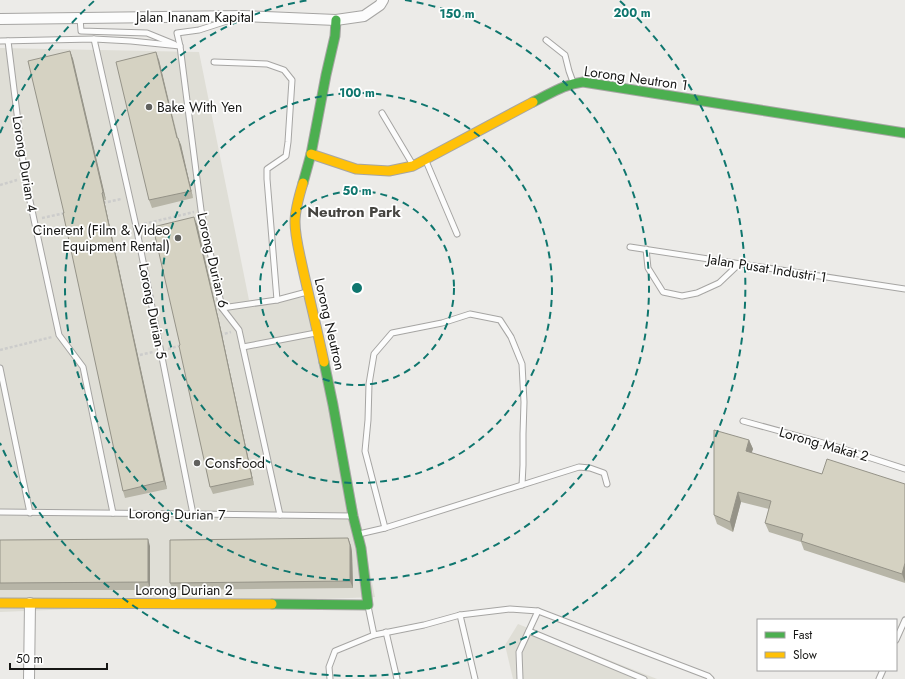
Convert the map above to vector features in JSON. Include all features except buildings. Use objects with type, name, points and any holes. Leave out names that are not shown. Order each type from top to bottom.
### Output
[{"type":"street","name":"Jalan Inanam Kapital","points":[[0,19],[243,16],[336,20],[364,16],[380,5],[384,0]]},
{"type":"street","name":"Lorong Neutron","points":[[336,20],[336,36],[326,75],[311,154],[296,208],[295,223],[308,292],[333,405],[353,516],[358,534],[368,605]]},
{"type":"street","name":"Lorong Neutron 1","points":[[311,154],[356,169],[389,171],[413,166],[564,86],[583,82],[905,133]]},
{"type":"street","name":"Lorong Durian 2","points":[[0,603],[368,605]]},
{"type":"street","points":[[29,679],[30,604]]},
{"type":"lane","name":"Lorong Durian 6","points":[[243,16],[199,30],[177,33],[180,46],[201,210],[222,308],[239,330],[280,515]]},
{"type":"lane","points":[[80,18],[81,31],[147,33],[180,46]]},
{"type":"lane","points":[[0,41],[94,39],[180,46]]},
{"type":"lane","name":"Lorong Durian 5","points":[[94,39],[162,350],[193,514]]},
{"type":"lane","points":[[546,40],[565,55],[574,83]]},
{"type":"lane","name":"Lorong Durian 4","points":[[8,41],[25,178],[59,335],[83,367],[113,513]]},
{"type":"lane","points":[[214,62],[267,64],[284,70],[292,80],[286,156],[267,169],[277,300]]},
{"type":"lane","points":[[382,113],[413,166]]},
{"type":"lane","points":[[425,160],[457,234]]},
{"type":"lane","name":"Jalan Pusat Industri 1","points":[[630,247],[905,289]]},
{"type":"lane","points":[[646,249],[648,268],[663,292],[682,296],[697,293],[719,283],[739,264]]},
{"type":"lane","points":[[222,308],[277,300],[308,292]]},
{"type":"lane","points":[[385,528],[365,451],[369,384],[374,354],[392,333],[442,323],[470,314],[500,320],[511,337],[522,364],[524,402],[524,465],[522,485]]},
{"type":"lane","points":[[243,347],[318,332]]},
{"type":"lane","points":[[0,368],[30,512]]},
{"type":"lane","name":"Lorong Makat 2","points":[[743,421],[834,446],[905,468]]},
{"type":"lane","points":[[358,534],[385,528],[579,467],[590,468],[604,473],[607,484]]},
{"type":"lane","name":"Lorong Durian 7","points":[[0,512],[353,516]]},
{"type":"lane","name":"Lorong Neutron","points":[[368,605],[374,635]]},
{"type":"lane","points":[[330,679],[329,667],[335,652],[374,635],[460,616],[510,609],[538,611],[708,676],[711,679]]},
{"type":"lane","points":[[520,679],[520,652],[538,611]]},
{"type":"lane","points":[[460,616],[475,679]]},
{"type":"lane","points":[[897,638],[905,620]]},
{"type":"lane","points":[[529,631],[644,679]]},
{"type":"lane","points":[[386,632],[397,679]]},
{"type":"path","points":[[0,185],[25,178]]},
{"type":"path","points":[[100,204],[129,197]]},
{"type":"path","points":[[136,226],[201,210]]},
{"type":"path","points":[[34,220],[71,211]]},
{"type":"path","points":[[216,336],[239,330]]},
{"type":"path","points":[[0,350],[59,335]]},
{"type":"path","points":[[130,357],[185,344]]},
{"type":"shaded area","points":[[0,48],[199,52],[249,300],[315,297],[375,597],[0,612]]},
{"type":"shaded area","points":[[518,624],[657,679],[513,679],[505,645]]},
{"type":"traffic: fast","points":[[303,183],[311,154],[335,36],[336,20]]},
{"type":"traffic: fast","points":[[533,102],[563,87],[583,82],[905,133]]},
{"type":"traffic: fast","points":[[272,604],[368,605],[361,548],[353,516],[324,362]]},
{"type":"traffic: slow","points":[[311,154],[356,169],[389,171],[413,166],[533,102]]},
{"type":"traffic: slow","points":[[303,183],[296,212],[296,233],[324,362]]},
{"type":"traffic: slow","points":[[0,603],[272,604]]},
{"type":"place","name":"Bake With Yen","points":[[149,107]]},
{"type":"place","name":"Cinerent (Film & Video Equipment Rental)","points":[[178,238]]},
{"type":"place","name":"ConsFood","points":[[197,463]]},
{"type":"district","name":"Neutron Park","points":[[354,212]]}]
